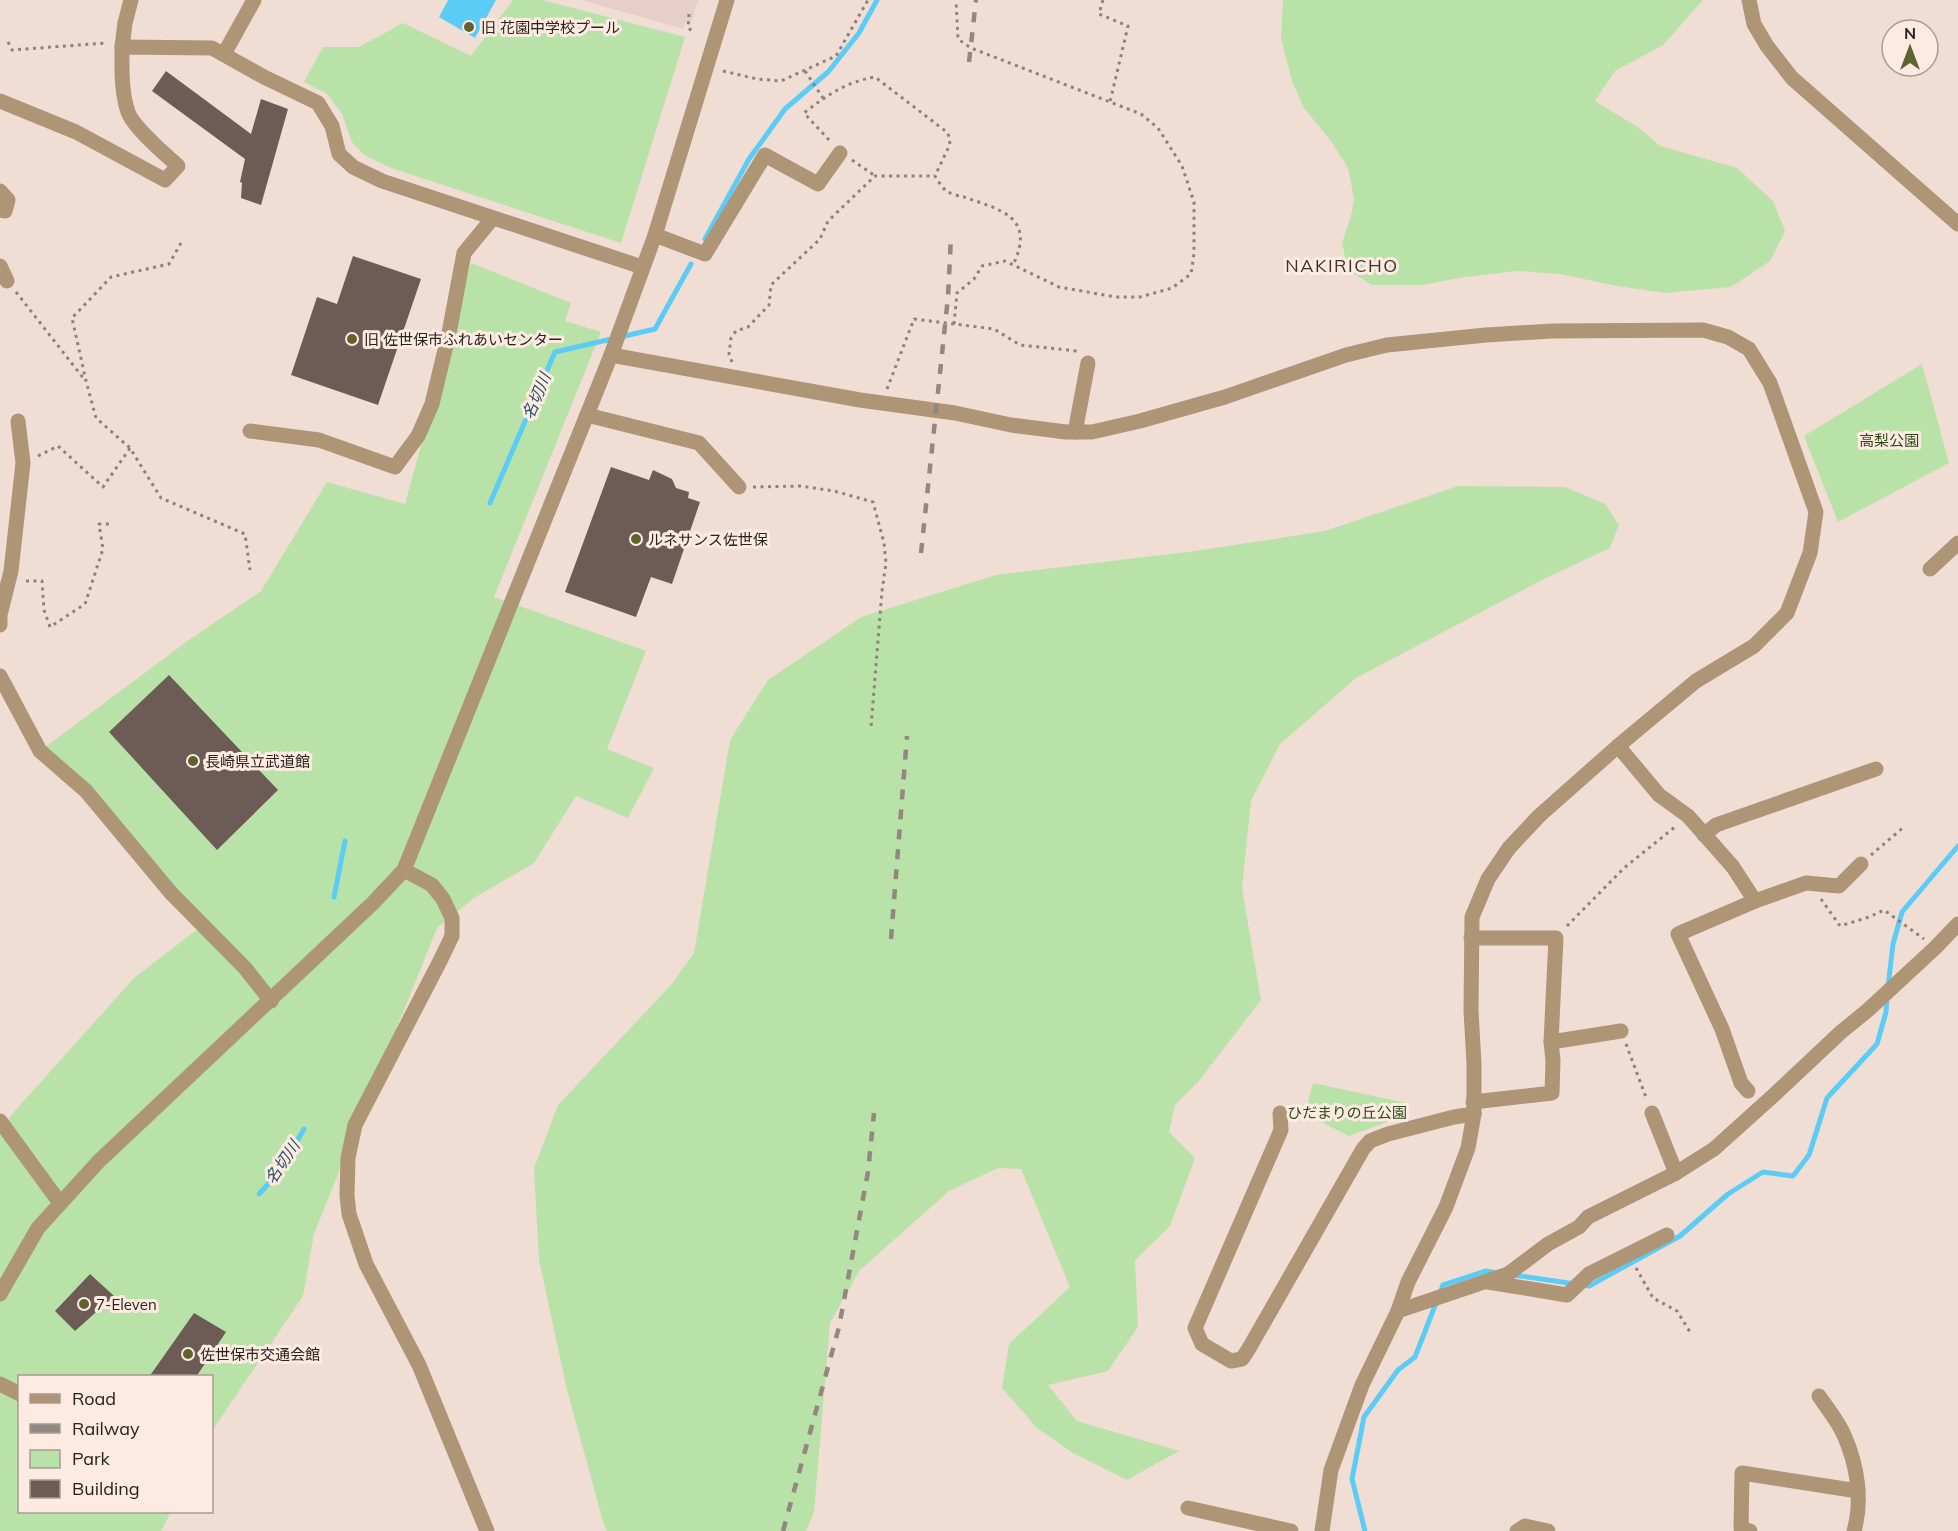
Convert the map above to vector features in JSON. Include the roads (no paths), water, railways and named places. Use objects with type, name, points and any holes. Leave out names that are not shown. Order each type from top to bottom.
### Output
[{"type":"street","points":[[0,101],[76,132],[165,180],[178,166],[152,142],[128,114],[122,75],[122,47],[131,0]]},
{"type":"street","points":[[224,54],[254,0]]},
{"type":"street","points":[[0,1294],[38,1228],[99,1161],[374,903],[404,870],[587,415],[655,235],[727,0]]},
{"type":"street","points":[[1749,0],[1754,24],[1767,46],[1792,78],[1958,224]]},
{"type":"street","points":[[122,47],[212,48],[318,103],[332,126],[339,154],[353,167],[382,181],[642,267]]},
{"type":"street","points":[[655,235],[705,254],[765,155],[818,184],[840,153]]},
{"type":"street","points":[[0,191],[8,200],[5,211],[0,210]]},
{"type":"street","points":[[250,431],[319,440],[395,467],[418,436],[432,404],[450,333],[464,253],[492,219]]},
{"type":"street","points":[[0,266],[7,281]]},
{"type":"street","points":[[611,352],[881,403],[955,413],[1011,425],[1075,432],[1092,432],[1140,421],[1225,397],[1346,355],[1387,345],[1485,335],[1552,331],[1703,330],[1728,337],[1749,349],[1770,383],[1816,512],[1810,553],[1787,613],[1754,646],[1696,681],[1539,816],[1509,848],[1484,889],[1473,917],[1471,1011],[1474,1108],[1468,1148],[1446,1207],[1408,1282],[1398,1311],[1362,1385],[1331,1470],[1322,1531]]},
{"type":"street","points":[[1075,432],[1088,363]]},
{"type":"street","points":[[587,415],[699,443],[740,487]]},
{"type":"street","points":[[0,625],[9,581],[23,463],[18,422]]},
{"type":"street","points":[[1930,569],[1958,543]]},
{"type":"street","points":[[0,676],[40,751],[86,791],[171,893],[245,968],[271,1001]]},
{"type":"street","points":[[1618,746],[1659,795],[1688,816],[1733,867],[1755,901]]},
{"type":"street","points":[[1704,835],[1716,825],[1876,769]]},
{"type":"street","points":[[1750,1096],[1678,934],[1755,901],[1806,883],[1839,886],[1861,864]]},
{"type":"street","points":[[404,870],[432,885],[444,899],[452,918],[452,936],[355,1125],[348,1158],[349,1214],[366,1264],[419,1365],[487,1531]]},
{"type":"street","points":[[1398,1311],[1508,1274],[1548,1244],[1579,1227],[1588,1217],[1676,1173],[1714,1149],[1750,1096],[1868,1010],[1958,924]]},
{"type":"street","points":[[1280,1113],[1281,1130],[1195,1328],[1202,1344],[1231,1361],[1242,1359],[1248,1350],[1331,1203],[1370,1141],[1474,1108],[1552,1093],[1551,1042],[1556,938],[1472,938]]},
{"type":"street","points":[[1551,1042],[1621,1031]]},
{"type":"street","points":[[1654,1118],[1676,1173]]},
{"type":"street","points":[[0,1121],[60,1203]]},
{"type":"street","points":[[1485,1282],[1567,1295],[1589,1274],[1667,1235]]},
{"type":"street","points":[[0,1384],[18,1393]]},
{"type":"street","points":[[1819,1396],[1844,1433],[1853,1458],[1858,1491],[1858,1517],[1854,1531]]},
{"type":"street","points":[[1749,1531],[1742,1528],[1742,1473],[1858,1491]]},
{"type":"street","points":[[1188,1508],[1230,1524],[1291,1531]]},
{"type":"street","points":[[1517,1531],[1525,1526],[1548,1531]]},
{"type":"water","name":"旧 花園中学校プール","points":[[448,0],[496,0],[475,38],[439,17]]},
{"type":"waterway","name":"名切川","points":[[705,239],[749,159],[785,109],[828,72],[859,33],[877,0]]},
{"type":"waterway","name":"名切川","points":[[490,503],[555,352],[655,329],[691,264]]},
{"type":"waterway","name":"名切川","points":[[334,897],[345,841]]},
{"type":"waterway","points":[[1888,987],[1893,944],[1902,912],[1958,846]]},
{"type":"waterway","points":[[1514,1275],[1589,1286],[1680,1236],[1728,1194],[1763,1172],[1793,1176],[1809,1155],[1827,1098],[1877,1044],[1886,1012],[1887,997]]},
{"type":"waterway","name":"名切川","points":[[259,1194],[280,1171],[304,1129]]},
{"type":"waterway","points":[[1365,1531],[1352,1479],[1364,1417],[1398,1370],[1415,1357],[1443,1285],[1486,1271],[1498,1273]]},
{"type":"railway","points":[[969,62],[976,0]]},
{"type":"railway","points":[[921,553],[948,297],[951,237]]},
{"type":"railway","points":[[891,939],[907,736]]},
{"type":"railway","points":[[783,1531],[839,1327],[868,1172],[874,1113]]},
{"type":"place","name":"旧 花園中学校プール","points":[[469,27]]},
{"type":"place","name":"旧 佐世保市ふれあいセンター","points":[[352,339]]},
{"type":"place","name":"ルネサンス佐世保","points":[[636,539]]},
{"type":"place","name":"長崎県立武道館","points":[[193,761]]},
{"type":"place","name":"7-Eleven","points":[[84,1304]]},
{"type":"place","name":"佐世保市交通会館","points":[[188,1354]]},
{"type":"district","name":"NAKIRICHO","points":[[1342,265]]},
{"type":"park label","name":"高梨公園","points":[[1889,440]]},
{"type":"park label","name":"ひだまりの丘公園","points":[[1347,1112]]}]
